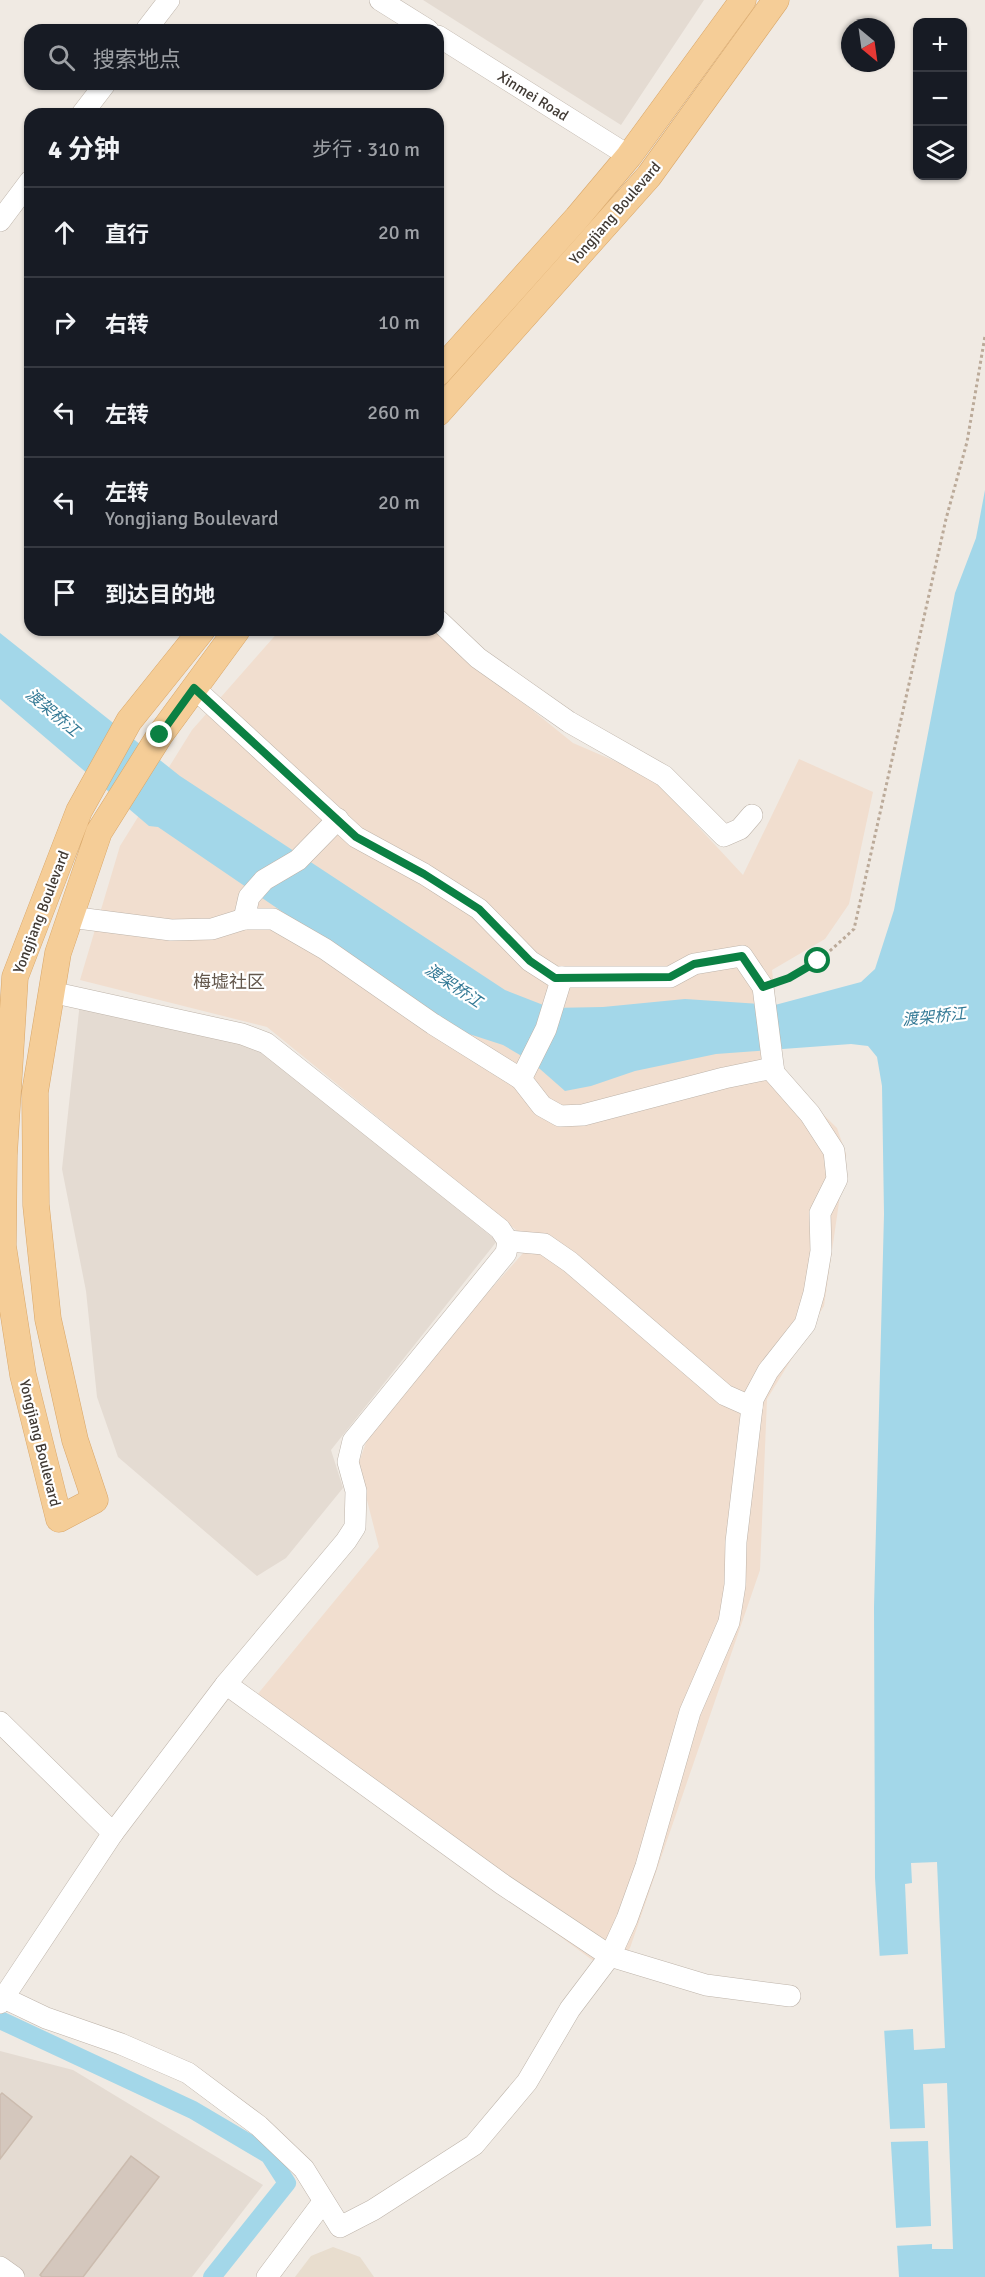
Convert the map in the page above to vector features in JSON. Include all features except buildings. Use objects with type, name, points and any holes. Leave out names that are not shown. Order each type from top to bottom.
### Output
[{"type":"main road","name":"Yongjiang Boulevard","points":[[444,366],[577,218],[629,156],[743,0]]},
{"type":"main road","name":"Yongjiang Boulevard","points":[[444,406],[649,176],[776,0]]},
{"type":"main road","name":"Yongjiang Boulevard","points":[[197,636],[129,721],[79,811],[15,977],[4,1155],[3,1246],[23,1374],[59,1519],[95,1500],[75,1440],[48,1319],[36,1205],[35,1092],[58,952],[99,832],[160,735],[233,636]]},
{"type":"street","points":[[151,24],[169,0]]},
{"type":"street","points":[[381,0],[419,24]]},
{"type":"street","name":"Xinmei Road","points":[[444,40],[629,156]]},
{"type":"street","points":[[87,108],[100,90]]},
{"type":"street","points":[[0,220],[24,190]]},
{"type":"street","points":[[444,626],[478,658],[569,722],[664,776],[724,836],[740,829],[752,815]]},
{"type":"street","points":[[51,992],[242,1034],[266,1043],[500,1229],[508,1240],[506,1253],[353,1441],[348,1462],[356,1491],[354,1527],[346,1541],[226,1684],[113,1833],[2,2000],[121,2044],[188,2073],[259,2126],[304,2169],[340,2227],[373,2210],[474,2145],[527,2082],[570,2009],[610,1956],[627,1919],[646,1866],[690,1712],[729,1622],[735,1585],[736,1542],[753,1399],[768,1371],[805,1324],[822,1251],[820,1213],[837,1179],[834,1151],[810,1114],[774,1073],[764,995],[742,956],[694,964],[670,977],[555,978],[530,961],[479,909],[424,874],[356,837],[194,688]]},
{"type":"street","points":[[244,919],[249,897],[264,880],[298,860],[338,819]]},
{"type":"street","points":[[70,917],[171,930],[212,929],[244,919],[273,919],[325,950],[424,1018],[524,1071],[542,1106],[560,1116],[583,1115],[724,1078],[773,1062]]},
{"type":"street","points":[[524,1071],[546,1029],[553,1000],[562,977]]},
{"type":"street","points":[[508,1240],[544,1244],[570,1262],[725,1395],[752,1407]]},
{"type":"street","points":[[226,1684],[502,1884],[610,1956],[706,1985],[790,1996]]},
{"type":"street","points":[[0,1722],[113,1833]]},
{"type":"street","points":[[267,2277],[323,2202]]},
{"type":"street","points":[[0,2268],[14,2277]]},
{"type":"path","points":[[764,995],[818,961],[854,929],[946,519],[968,442],[985,336]]},
{"type":"shaded area","points":[[423,0],[704,0],[621,125]]},
{"type":"shaded area","points":[[275,636],[440,636],[573,743],[652,777],[743,875],[799,759],[873,792],[849,904],[825,939],[772,970],[784,1076],[837,1128],[846,1154],[824,1306],[767,1399],[760,1570],[630,1948],[610,1973],[247,1707],[379,1547],[358,1465],[374,1420],[532,1243],[267,1027],[80,980],[120,846],[192,730]]},
{"type":"shaded area","points":[[80,1002],[158,1011],[261,1050],[497,1241],[331,1450],[343,1488],[286,1558],[257,1576],[118,1457],[97,1397],[86,1291],[62,1169]]},
{"type":"shaded area","points":[[0,2051],[73,2070],[263,2185],[192,2277],[0,2277]]},
{"type":"shaded area","points":[[333,2247],[360,2257],[374,2277],[295,2277],[311,2256]]},
{"type":"water","name":"渡架桥江","points":[[985,490],[985,2277],[899,2277],[875,1878],[874,1607],[884,1214],[882,1086],[877,1057],[868,1046],[851,1044],[716,1054],[635,1071],[591,1086],[565,1091],[532,1062],[503,1045],[466,1033],[359,964],[158,827],[149,826],[0,699],[0,633],[180,776],[505,990],[551,1008],[603,1007],[685,999],[775,1005],[861,982],[875,969],[894,910],[955,593],[976,538]]},
{"type":"pier","points":[[937,1862],[945,2048],[914,2050],[913,2029],[881,2031],[877,1956],[908,1954],[905,1884],[912,1883],[911,1863]]},
{"type":"pier","points":[[947,2083],[953,2249],[932,2249],[932,2244],[894,2246],[893,2228],[931,2226],[928,2141],[887,2142],[886,2129],[925,2128],[923,2084]]},
{"type":"waterway","points":[[0,2020],[193,2110],[269,2155],[287,2183],[212,2277]]},
{"type":"district","name":"梅墟社区","points":[[229,982]]},
{"type":"route","points":[[160,735],[194,688],[356,837],[424,874],[479,909],[530,961],[555,978],[670,977],[694,964],[742,956],[763,987],[789,978],[818,961]]}]
